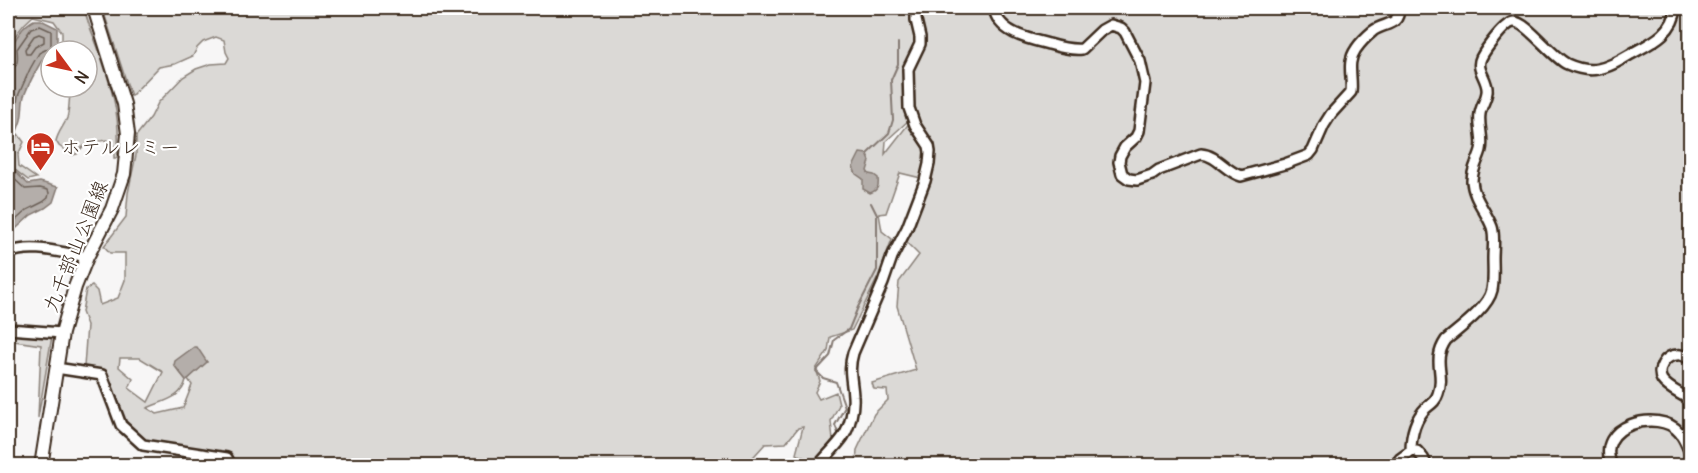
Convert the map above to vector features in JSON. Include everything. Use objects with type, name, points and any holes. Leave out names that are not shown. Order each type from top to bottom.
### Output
[{"type":"main road","name":"九千部山公園線","points":[[41,465],[62,333],[75,287],[87,257],[117,198],[124,174],[128,134],[123,104],[94,8]]},
{"type":"street","points":[[818,465],[843,436],[848,426],[853,403],[850,364],[857,342],[925,181],[929,164],[929,146],[915,125],[909,108],[908,69],[920,44],[916,8]]},
{"type":"street","points":[[994,8],[998,20],[1010,31],[1021,37],[1054,45],[1082,49],[1102,30],[1111,25],[1116,25],[1125,32],[1140,62],[1145,83],[1139,131],[1122,151],[1119,162],[1122,174],[1133,180],[1152,175],[1159,170],[1201,154],[1208,155],[1241,176],[1309,155],[1331,114],[1351,92],[1351,59],[1356,49],[1374,30],[1396,20],[1399,8]]},
{"type":"street","points":[[1411,452],[1415,424],[1439,393],[1438,358],[1442,346],[1483,307],[1492,291],[1492,228],[1473,188],[1472,178],[1482,139],[1479,116],[1487,93],[1487,86],[1479,65],[1481,57],[1505,27],[1514,22],[1527,28],[1560,60],[1585,70],[1596,70],[1621,60],[1662,36],[1673,22],[1676,8]]},
{"type":"street","points":[[8,253],[27,249],[87,257]]},
{"type":"street","points":[[8,329],[62,333]]},
{"type":"street","points":[[1690,359],[1678,354],[1668,357],[1660,372],[1665,384],[1690,400]]},
{"type":"street","points":[[56,368],[102,375],[121,425],[143,445],[226,458],[231,465]]},
{"type":"street","points":[[1612,465],[1608,446],[1615,434],[1632,424],[1648,420],[1659,421],[1680,432],[1690,452]]},
{"type":"street","points":[[1394,465],[1411,452],[1417,451],[1426,465]]},
{"type":"shaded area","points":[[8,8],[84,8],[94,39],[62,39],[62,32],[54,21],[33,16],[18,32],[8,52]]},
{"type":"shaded area","points":[[107,8],[1690,8],[1690,465],[1432,466],[1424,454],[1402,466],[856,465],[857,450],[874,414],[888,400],[887,390],[874,389],[872,383],[916,370],[897,306],[899,282],[919,255],[904,240],[934,149],[920,123],[909,120],[886,141],[885,154],[910,122],[927,151],[921,178],[900,173],[886,213],[879,214],[882,231],[892,239],[878,277],[852,330],[830,337],[828,351],[816,369],[820,381],[815,392],[819,399],[836,392],[839,405],[831,421],[833,440],[814,462],[796,454],[803,427],[798,428],[786,443],[765,444],[746,465],[235,465],[228,456],[145,443],[123,422],[105,373],[84,367],[87,325],[82,312],[86,289],[92,286],[97,291],[100,305],[118,298],[125,280],[125,253],[110,253],[104,246],[126,217],[128,193],[136,155],[136,136],[151,117],[158,103],[183,77],[211,64],[226,63],[229,58],[224,40],[216,37],[203,42],[193,56],[175,64],[159,67],[131,96],[104,13]],"holes":[[[120,358],[140,358],[163,372],[148,402],[129,388],[133,379],[119,367]],[[206,362],[188,379],[192,385],[183,408],[157,414],[147,408],[171,398],[184,386],[186,380],[174,365]]]},
{"type":"shaded area","points":[[99,51],[117,115],[117,158],[114,158],[114,146],[107,140],[90,143],[77,154],[72,155],[59,146],[56,141],[67,118],[69,99],[99,99]]},
{"type":"shaded area","points":[[18,134],[24,142],[18,155],[19,166],[36,178],[28,180],[16,171],[11,163],[11,150]]},
{"type":"shaded area","points":[[8,333],[52,336],[38,418],[41,345],[8,340]]},
{"type":"water","points":[[34,20],[41,20],[57,28],[57,39],[39,39],[39,66],[23,99],[21,120],[9,153],[9,166],[28,184],[40,182],[58,187],[53,202],[31,215],[8,236],[8,68],[13,57],[10,49],[23,29]]},
{"type":"water","points":[[860,153],[867,154],[870,161],[867,171],[878,178],[875,191],[870,193],[863,189],[863,179],[856,174],[853,167]]},
{"type":"water","points":[[197,347],[207,362],[186,380],[174,365],[175,361]]},
{"type":"waterway","points":[[867,154],[889,133],[893,120],[891,80],[898,64],[898,43]]},
{"type":"waterway","points":[[838,433],[835,425],[845,407],[836,382],[823,378],[816,371],[830,356],[834,340],[849,329],[877,270],[877,215],[871,203]]},
{"type":"waterway","points":[[831,457],[832,466]]},
{"type":"waterway","points":[[1417,459],[1421,466]]},
{"type":"place","name":"ホテルレミー","points":[[40,172]]}]
